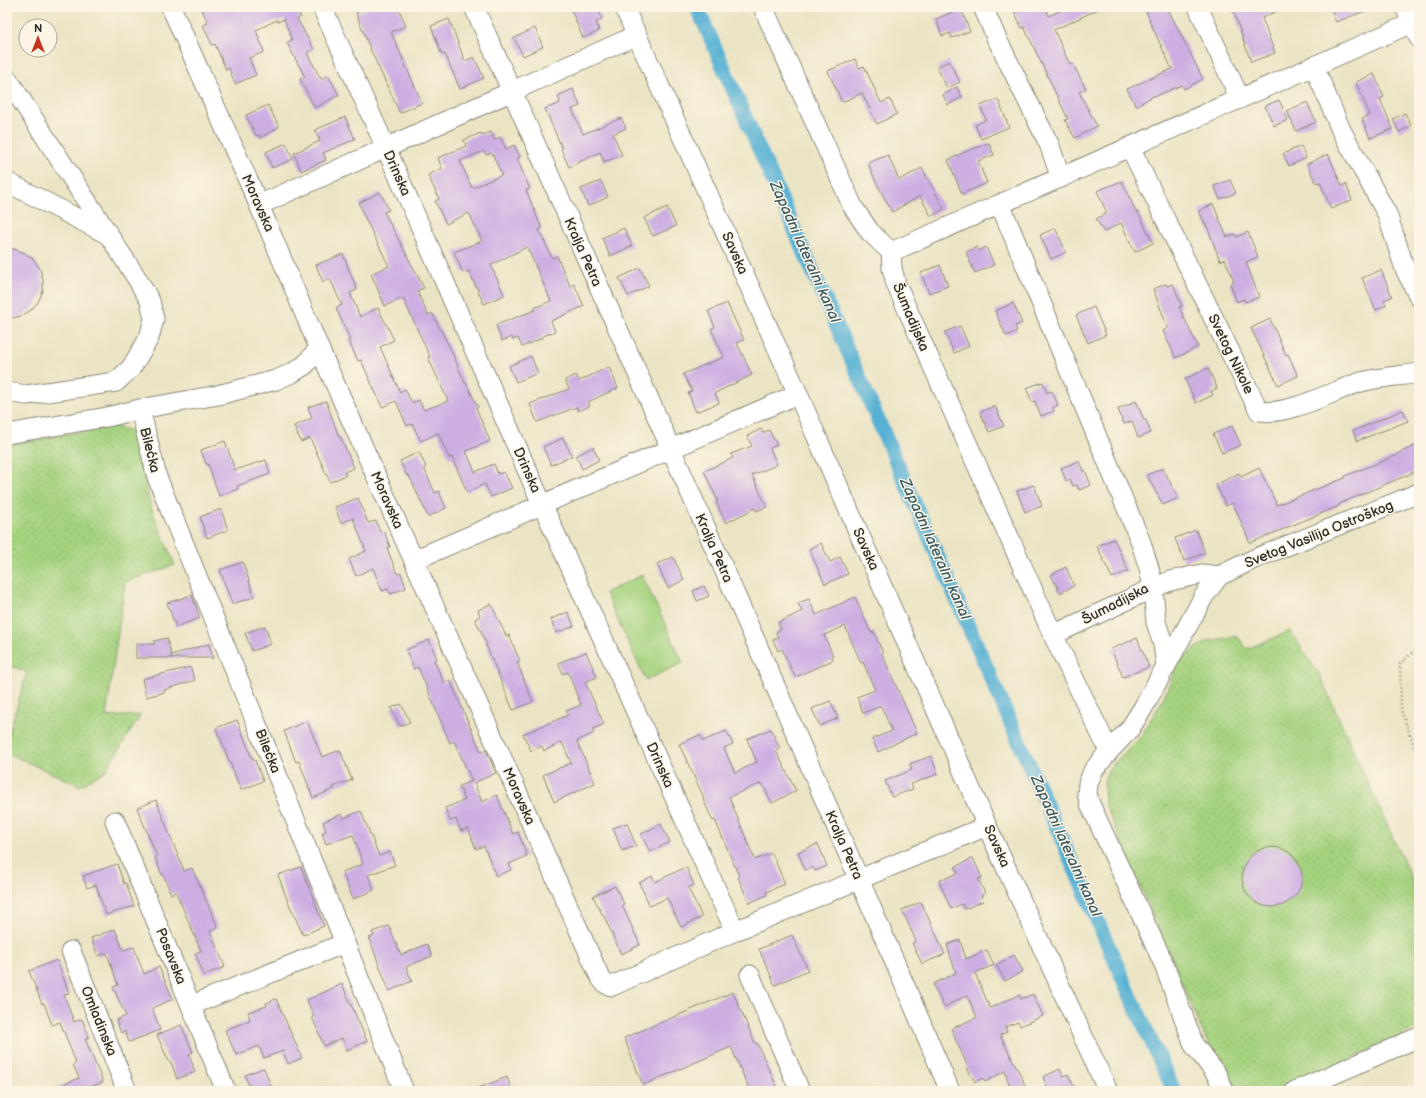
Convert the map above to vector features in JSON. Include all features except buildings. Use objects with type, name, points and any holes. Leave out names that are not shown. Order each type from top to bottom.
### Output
[{"type":"street","name":"Moravska","points":[[171,7],[259,205],[320,348],[598,973],[606,985],[612,986],[735,931]]},
{"type":"street","name":"Drinska","points":[[322,7],[386,148],[542,504],[735,931]]},
{"type":"street","name":"Kralja Petra","points":[[474,7],[670,449],[950,1091]]},
{"type":"street","name":"Savska","points":[[624,7],[798,394],[987,826],[1108,1091]]},
{"type":"street","points":[[763,7],[853,207],[870,232],[891,252],[1412,23]]},
{"type":"street","points":[[983,7],[1050,144],[1061,178]]},
{"type":"street","points":[[1198,7],[1240,99]]},
{"type":"street","points":[[259,205],[636,35]]},
{"type":"street","points":[[1314,66],[1341,130],[1387,214],[1405,269],[1419,297]]},
{"type":"street","points":[[7,78],[110,235],[150,301],[154,319],[149,338],[131,368],[116,382],[26,394],[7,392]]},
{"type":"street","name":"Svetog Nikole","points":[[1130,147],[1259,411],[1267,413],[1286,410],[1362,382],[1419,373]]},
{"type":"street","points":[[7,182],[110,235]]},
{"type":"street","name":"Šumadijska","points":[[1000,204],[1140,540],[1149,568],[1153,588],[1053,635]]},
{"type":"street","name":"Šumadijska","points":[[891,252],[892,268],[896,284],[1053,635],[1109,751]]},
{"type":"street","points":[[7,434],[107,418],[140,409],[218,395],[276,380],[292,373],[304,364],[320,348]]},
{"type":"street","points":[[414,560],[798,394]]},
{"type":"street","name":"Bilećka","points":[[140,409],[157,476],[404,1091]]},
{"type":"street","name":"Svetog Vasilija Ostroškog","points":[[1219,576],[1254,559],[1419,493]]},
{"type":"street","points":[[1166,666],[1163,644],[1156,622],[1153,588],[1170,581],[1202,574],[1219,576]]},
{"type":"street","points":[[1219,576],[1204,596],[1143,708],[1129,730],[1093,771],[1086,794],[1163,962],[1194,1045],[1217,1075],[1224,1091]]},
{"type":"street","name":"Posavska","points":[[115,821],[192,1005],[226,1091]]},
{"type":"street","points":[[735,931],[987,826]]},
{"type":"street","points":[[192,1005],[345,943]]},
{"type":"street","name":"Omladinska","points":[[71,951],[127,1091]]},
{"type":"street","points":[[750,975],[800,1091]]},
{"type":"street","points":[[1295,1091],[1419,1037]]},
{"type":"path","points":[[1419,649],[1414,651],[1400,664],[1400,682],[1401,710],[1419,760]]},
{"type":"green space","points":[[113,426],[132,431],[151,508],[175,565],[125,582],[106,717],[141,715],[105,771],[80,786],[7,753],[7,740],[27,672],[7,665],[7,445]]},
{"type":"green space","points":[[642,575],[683,663],[646,680],[605,593]]},
{"type":"green space","points":[[1290,631],[1319,674],[1419,896],[1419,1027],[1283,1091],[1242,1091],[1226,1074],[1205,1037],[1105,804],[1104,781],[1113,764],[1139,739],[1162,701],[1177,665],[1193,650],[1208,641],[1237,636],[1247,649]]},
{"type":"waterway","name":"Zapadni lateralni kanal","points":[[697,7],[1126,986],[1174,1091]]}]
